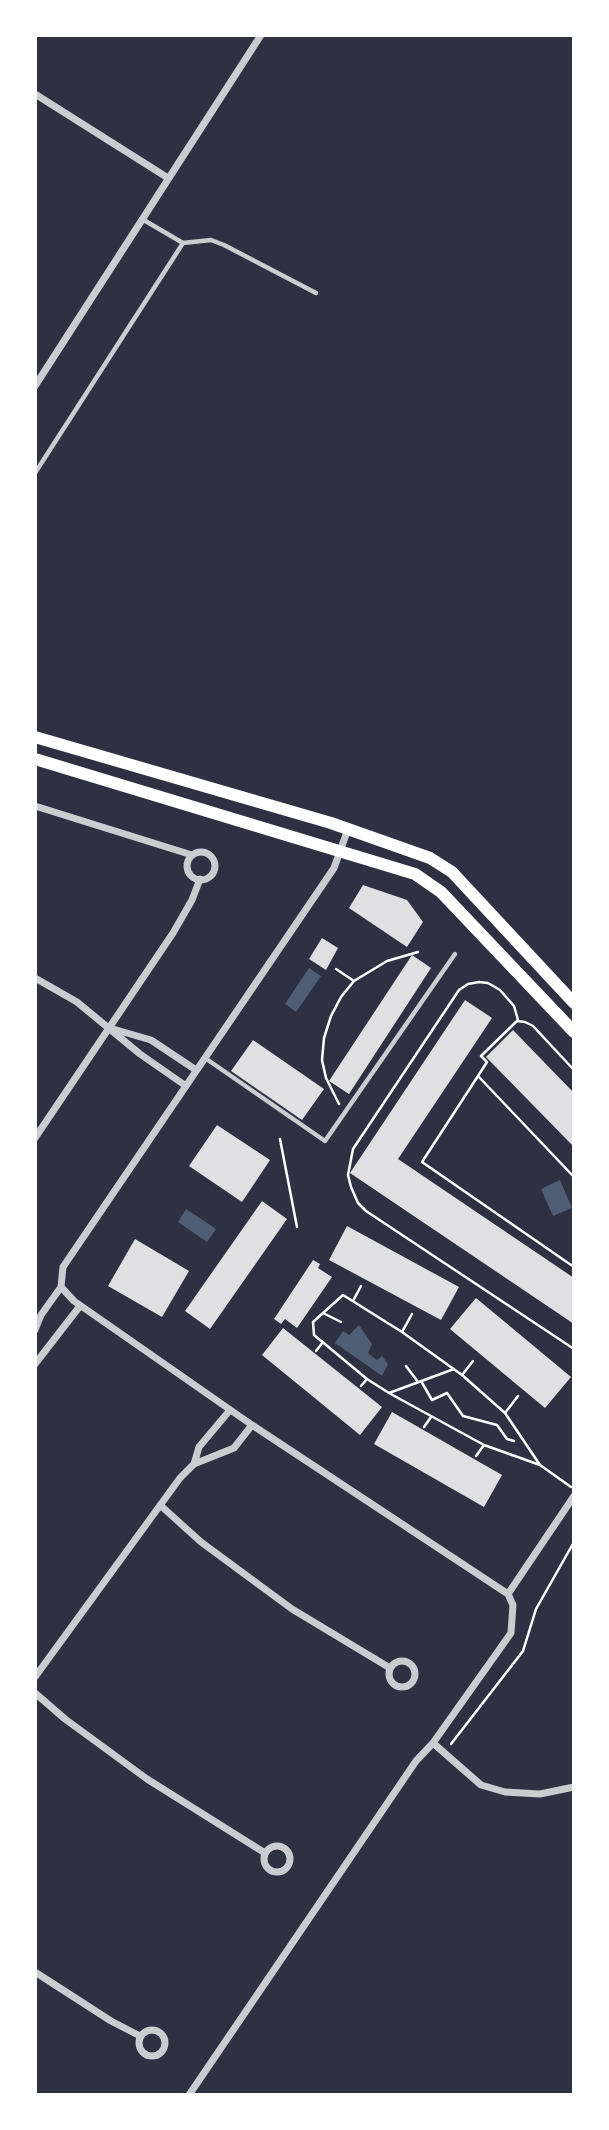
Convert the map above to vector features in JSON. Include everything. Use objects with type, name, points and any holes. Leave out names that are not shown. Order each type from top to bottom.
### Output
[{"type":"main road","points":[[35,737],[348,829],[442,864],[574,1003]]},
{"type":"main road","points":[[35,759],[340,850],[428,881],[441,891],[574,1032]]},
{"type":"street","points":[[35,386],[261,35]]},
{"type":"street","points":[[35,94],[168,178]]},
{"type":"street","points":[[35,806],[192,855],[205,852],[214,861],[212,874],[200,879],[192,876],[188,868],[192,855]]},
{"type":"street","points":[[35,1330],[41,1315],[61,1287],[63,1267],[334,868],[348,829]]},
{"type":"street","points":[[35,1138],[173,933],[192,900],[200,879]]},
{"type":"street","points":[[35,978],[77,1002],[140,1054],[186,1086]]},
{"type":"street","points":[[109,1028],[150,1040],[197,1070]]},
{"type":"street","points":[[61,1287],[66,1295],[80,1306],[230,1410],[508,1594],[513,1605],[511,1633],[408,1773],[189,2095]]},
{"type":"street","points":[[35,1364],[80,1306]]},
{"type":"street","points":[[194,1464],[199,1447],[230,1410]]},
{"type":"street","points":[[35,1677],[180,1478],[194,1464],[234,1448],[252,1425]]},
{"type":"street","points":[[508,1594],[574,1496]]},
{"type":"street","points":[[160,1505],[201,1542],[292,1609],[390,1668]]},
{"type":"street","points":[[35,1693],[65,1719],[147,1779],[265,1853]]},
{"type":"street","points":[[433,1742],[481,1785],[505,1792],[540,1794],[574,1787]]},
{"type":"street","points":[[35,1972],[103,2016],[140,2036]]},
{"type":"lane","points":[[142,219],[183,243],[211,240],[225,245],[316,293]]},
{"type":"lane","points":[[35,472],[183,243]]},
{"type":"lane","points":[[204,1058],[325,1141],[456,954]]},
{"type":"path","points":[[344,1114],[326,1078],[322,1060],[324,1038],[341,997],[355,981],[387,961],[418,952]]},
{"type":"path","points":[[337,969],[355,981]]},
{"type":"path","points":[[517,1021],[514,1006],[500,990],[488,983],[468,984],[459,990],[353,1149],[348,1175],[358,1203],[366,1211],[574,1349]]},
{"type":"path","points":[[574,1070],[533,1026],[525,1021],[517,1021],[481,1056],[488,1062],[422,1162],[574,1267]]},
{"type":"path","points":[[478,1076],[574,1177]]},
{"type":"path","points":[[280,1139],[297,1227]]},
{"type":"path","points":[[352,1301],[361,1286]]},
{"type":"path","points":[[540,1465],[505,1413],[462,1375],[402,1332],[343,1295],[313,1322],[314,1335],[389,1393],[484,1445],[540,1465],[574,1489]]},
{"type":"path","points":[[323,1313],[341,1322]]},
{"type":"path","points":[[402,1332],[412,1314]]},
{"type":"path","points":[[316,1351],[323,1342]]},
{"type":"path","points":[[462,1375],[473,1361]]},
{"type":"path","points":[[406,1366],[432,1400],[447,1393],[463,1416],[497,1425],[507,1438],[514,1441]]},
{"type":"path","points":[[389,1393],[454,1369]]},
{"type":"path","points":[[361,1386],[368,1379]]},
{"type":"path","points":[[505,1413],[519,1396]]},
{"type":"path","points":[[424,1427],[431,1417]]},
{"type":"path","points":[[476,1456],[484,1445]]},
{"type":"water","points":[[309,968],[321,976],[296,1012],[285,1004]]},
{"type":"water","points":[[560,1180],[572,1208],[553,1216],[541,1189]]},
{"type":"water","points":[[186,1209],[216,1229],[207,1242],[178,1222]]},
{"type":"water","points":[[359,1325],[372,1344],[368,1353],[377,1360],[382,1356],[388,1364],[382,1376],[335,1343],[343,1331],[349,1335]]},
{"type":"building","points":[[363,885],[407,900],[423,922],[407,947],[349,908]]},
{"type":"building","points":[[322,938],[338,948],[326,970],[309,959]]},
{"type":"building","points":[[412,955],[431,968],[349,1094],[329,1081]]},
{"type":"building","points":[[465,1000],[492,1018],[398,1159],[574,1278],[574,1324],[350,1173]]},
{"type":"building","points":[[513,1030],[574,1093],[574,1147],[486,1057]]},
{"type":"building","points":[[253,1040],[324,1089],[302,1120],[231,1071]]},
{"type":"building","points":[[217,1125],[270,1160],[242,1202],[189,1166]]},
{"type":"building","points":[[262,1201],[287,1219],[210,1329],[185,1311]]},
{"type":"building","points":[[347,1226],[459,1287],[441,1320],[329,1260]]},
{"type":"building","points":[[135,1239],[189,1271],[162,1317],[108,1286]]},
{"type":"building","points":[[313,1260],[320,1264],[318,1268],[332,1277],[297,1328],[285,1319],[281,1324],[274,1319]]},
{"type":"building","points":[[476,1298],[571,1377],[545,1408],[450,1329]]},
{"type":"building","points":[[283,1328],[382,1407],[360,1435],[262,1355]]},
{"type":"building","points":[[392,1412],[502,1475],[484,1507],[374,1444]]}]
